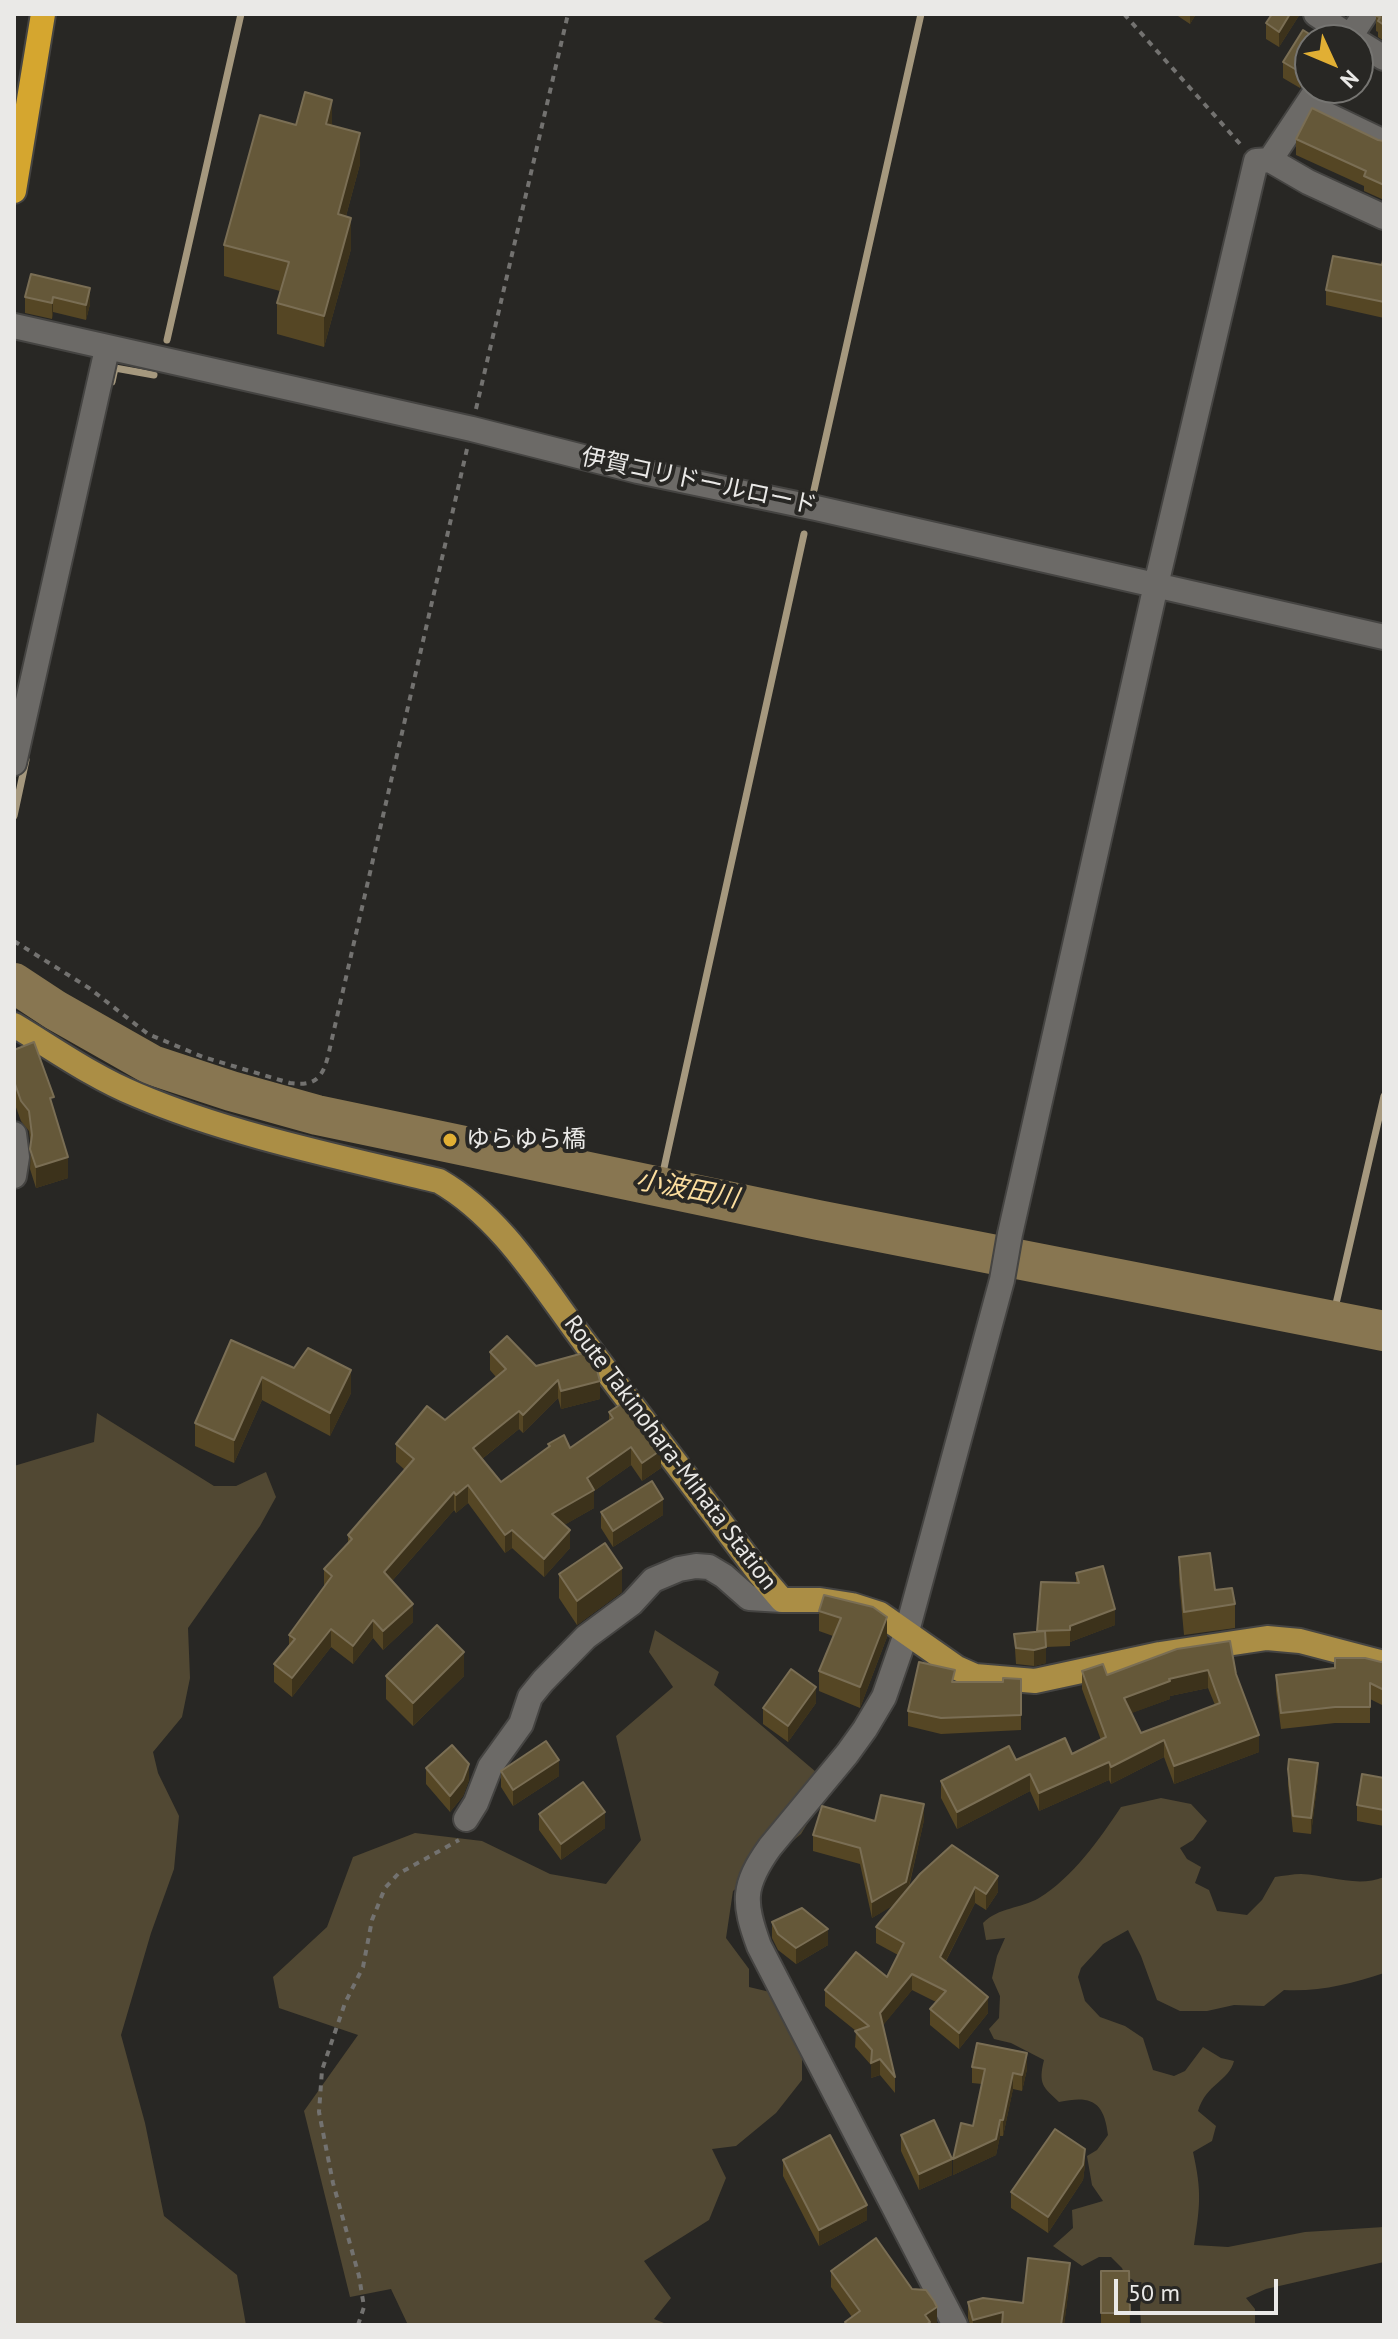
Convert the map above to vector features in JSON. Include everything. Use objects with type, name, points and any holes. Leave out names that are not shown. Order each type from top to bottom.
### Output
[{"type":"highway","points":[[14,191],[43,14]]},
{"type":"main road","name":"Route Takinohara-Mihata Station","points":[[14,1025],[101,1078],[137,1096],[305,1149],[439,1181],[457,1191],[497,1227],[537,1276],[782,1600],[820,1600],[852,1605],[880,1614],[957,1668],[975,1676],[1035,1681],[1160,1654],[1267,1638],[1300,1641],[1384,1663]]},
{"type":"street","points":[[955,2325],[759,1946],[747,1913],[747,1891],[755,1867],[865,1729],[884,1697],[907,1631],[1002,1280],[1156,585],[1263,160],[1307,104]]},
{"type":"street","points":[[1323,104],[1384,142]]},
{"type":"street","points":[[1263,160],[1384,217]]},
{"type":"street","name":"伊賀コリドールロード","points":[[14,326],[472,429],[638,471],[1384,637]]},
{"type":"street","points":[[14,763],[107,349]]},
{"type":"street","points":[[14,1134],[17,1157],[14,1176]]},
{"type":"street","points":[[466,1819],[490,1767],[521,1724],[530,1697],[586,1637],[632,1603],[653,1580],[687,1567],[709,1567],[749,1598],[782,1600]]},
{"type":"path","points":[[14,941],[89,988],[148,1034],[203,1057],[290,1083],[302,1085],[313,1082],[321,1075],[568,14]]},
{"type":"path","points":[[1124,14],[1263,160]]},
{"type":"path","points":[[358,2325],[364,2307],[359,2276],[333,2183],[319,2112],[322,2070],[345,2003],[363,1967],[372,1920],[385,1888],[398,1874],[459,1841],[466,1819]]},
{"type":"shaded area","points":[[97,1413],[214,1486],[236,1486],[266,1472],[276,1497],[260,1526],[188,1628],[190,1678],[182,1717],[153,1752],[158,1773],[179,1816],[174,1869],[151,1933],[121,2035],[145,2123],[164,2216],[237,2275],[246,2325],[14,2325],[14,1466],[94,1442]]},
{"type":"shaded area","points":[[655,1630],[719,1672],[714,1685],[816,1772],[821,1801],[801,1834],[733,1891],[726,1938],[749,1969],[749,1987],[770,1992],[802,2052],[802,2080],[776,2113],[736,2146],[712,2149],[726,2178],[709,2220],[644,2261],[671,2298],[654,2319],[669,2325],[408,2325],[391,2289],[350,2297],[304,2111],[358,2035],[279,2008],[273,1977],[327,1927],[353,1857],[415,1833],[482,1841],[550,1874],[606,1884],[641,1840],[616,1736],[673,1687],[649,1652]]},
{"type":"shaded area","points":[[1161,1798],[1191,1804],[1207,1821],[1193,1840],[1180,1848],[1187,1859],[1201,1867],[1195,1883],[1209,1890],[1217,1911],[1247,1915],[1262,1900],[1275,1877],[1301,1874],[1364,1881],[1384,1877],[1384,1973],[1372,1977],[1322,1988],[1284,1990],[1264,2006],[1234,2005],[1207,2011],[1180,2011],[1157,2000],[1128,1930],[1103,1944],[1081,1968],[1078,1977],[1085,2001],[1100,2017],[1125,2026],[1143,2038],[1153,2070],[1174,2076],[1185,2071],[1203,2047],[1221,2058],[1234,2061],[1206,2095],[1198,2111],[1216,2126],[1212,2141],[1193,2152],[1199,2199],[1194,2245],[1228,2247],[1305,2232],[1384,2227],[1384,2262],[1266,2289],[1246,2298],[1255,2309],[1255,2325],[1141,2325],[1142,2295],[1133,2280],[1125,2276],[1111,2257],[1099,2257],[1082,2266],[1053,2246],[1073,2228],[1072,2210],[1103,2201],[1092,2185],[1087,2156],[1097,2150],[1108,2135],[1106,2124],[1099,2108],[1088,2100],[1059,2102],[1043,2084],[1044,2060],[1011,2043],[994,2039],[989,2029],[999,2018],[1000,1996],[992,1978],[1005,1938],[986,1940],[983,1923],[996,1914],[1032,1902],[1063,1880],[1121,1807]]},
{"type":"building","points":[[1272,14],[1290,14],[1279,32],[1266,23]]},
{"type":"building","points":[[1377,14],[1384,14],[1384,25],[1378,21],[1380,17]]},
{"type":"building","points":[[1294,44],[1294,68],[1283,62]]},
{"type":"building","points":[[305,92],[332,100],[326,124],[360,133],[338,214],[351,218],[324,316],[277,303],[289,262],[224,245],[260,115],[296,125]]},
{"type":"building","points":[[1312,108],[1384,141],[1384,185],[1364,176],[1366,171],[1296,139]]},
{"type":"building","points":[[1384,255],[1384,302],[1326,290],[1333,256],[1382,265]]},
{"type":"building","points":[[31,274],[90,288],[86,305],[53,297],[52,303],[25,297]]},
{"type":"building","points":[[34,1042],[54,1097],[50,1098],[68,1157],[36,1167],[30,1149],[29,1111],[21,1101],[14,1081],[14,1050]]},
{"type":"building","points":[[507,1336],[536,1366],[587,1352],[595,1363],[600,1381],[561,1391],[558,1380],[523,1415],[519,1411],[473,1448],[501,1482],[564,1435],[570,1448],[613,1418],[609,1412],[624,1402],[661,1450],[642,1463],[631,1447],[587,1478],[594,1490],[552,1514],[570,1530],[544,1559],[512,1530],[505,1535],[468,1485],[456,1495],[454,1492],[384,1572],[413,1604],[383,1631],[373,1620],[353,1646],[331,1629],[292,1678],[274,1664],[295,1639],[289,1635],[332,1576],[324,1569],[352,1539],[348,1535],[414,1459],[396,1444],[427,1406],[445,1420],[506,1369],[490,1352]]},
{"type":"building","points":[[231,1340],[294,1368],[308,1348],[351,1370],[330,1413],[262,1377],[234,1440],[195,1423]]},
{"type":"building","points":[[652,1481],[663,1499],[613,1531],[601,1512]]},
{"type":"building","points":[[605,1543],[622,1568],[577,1601],[559,1574]]},
{"type":"building","points":[[1210,1553],[1215,1590],[1232,1588],[1235,1604],[1184,1612],[1179,1557]]},
{"type":"building","points":[[1103,1566],[1115,1609],[1070,1626],[1070,1630],[1037,1631],[1041,1582],[1079,1583],[1076,1573]]},
{"type":"building","points":[[824,1595],[873,1607],[887,1617],[860,1687],[819,1671],[841,1618],[819,1611]]},
{"type":"building","points":[[437,1625],[464,1652],[413,1703],[386,1676]]},
{"type":"building","points":[[1045,1631],[1046,1647],[1034,1650],[1016,1648],[1014,1634]]},
{"type":"building","points":[[1230,1641],[1236,1674],[1259,1735],[1174,1766],[1164,1740],[1111,1767],[1109,1762],[1039,1793],[1030,1774],[957,1812],[941,1781],[1009,1746],[1016,1760],[1065,1738],[1072,1754],[1106,1737],[1082,1671],[1103,1664],[1107,1675],[1177,1649]],"holes":[[[1208,1670],[1220,1703],[1141,1733],[1124,1698],[1169,1679]]]},
{"type":"building","points":[[1335,1658],[1384,1661],[1384,1690],[1370,1683],[1370,1707],[1281,1713],[1276,1675],[1335,1668]]},
{"type":"building","points":[[919,1662],[955,1670],[952,1682],[1021,1679],[1021,1715],[941,1718],[908,1711]]},
{"type":"building","points":[[791,1669],[816,1687],[788,1726],[763,1708]]},
{"type":"building","points":[[546,1741],[559,1760],[513,1790],[501,1771]]},
{"type":"building","points":[[452,1745],[469,1764],[463,1780],[450,1796],[426,1768]]},
{"type":"building","points":[[1289,1759],[1318,1763],[1311,1818],[1293,1816]]},
{"type":"building","points":[[1362,1774],[1384,1778],[1384,1810],[1357,1805]]},
{"type":"building","points":[[583,1782],[605,1812],[561,1844],[539,1814]]},
{"type":"building","points":[[881,1795],[924,1804],[906,1882],[872,1902],[860,1848],[813,1835],[822,1806],[875,1821]]},
{"type":"building","points":[[952,1845],[998,1876],[986,1894],[975,1887],[940,1957],[988,1997],[959,2033],[930,2009],[946,1991],[912,1974],[880,2013],[895,2077],[880,2059],[871,2063],[872,2050],[855,2031],[869,2026],[825,1990],[856,1952],[887,1977],[904,1943],[876,1927],[920,1874]]},
{"type":"building","points":[[802,1908],[828,1929],[796,1948],[778,1934],[772,1922]]},
{"type":"building","points":[[977,2043],[1027,2053],[1022,2075],[1013,2073],[996,2139],[953,2159],[961,2123],[973,2126],[985,2069],[972,2067]]},
{"type":"building","points":[[934,2120],[952,2159],[919,2174],[901,2135]]},
{"type":"building","points":[[1055,2129],[1085,2149],[1083,2165],[1048,2217],[1011,2192]]},
{"type":"building","points":[[830,2135],[867,2205],[819,2230],[783,2160]]},
{"type":"building","points":[[876,2238],[912,2289],[926,2290],[934,2301],[937,2307],[925,2315],[930,2322],[926,2325],[847,2325],[845,2322],[860,2311],[831,2271]]},
{"type":"building","points":[[1028,2258],[1070,2263],[1061,2325],[1002,2325],[1003,2312],[973,2320],[968,2302],[983,2298],[1023,2303]]},
{"type":"building","points":[[1101,2271],[1129,2271],[1130,2313],[1101,2313]]},
{"type":"waterway","points":[[167,340],[241,14]]},
{"type":"waterway","points":[[814,490],[921,14]]},
{"type":"waterway","points":[[112,382],[115,368],[154,375]]},
{"type":"waterway","points":[[660,1186],[804,534]]},
{"type":"waterway","points":[[14,816],[26,760]]},
{"type":"waterway","name":"小波田川","points":[[14,983],[152,1065],[317,1115],[818,1220],[1384,1331]]},
{"type":"waterway","points":[[1332,1321],[1384,1096]]},
{"type":"place","name":"ゆらゆら橋","points":[[450,1140]]}]
